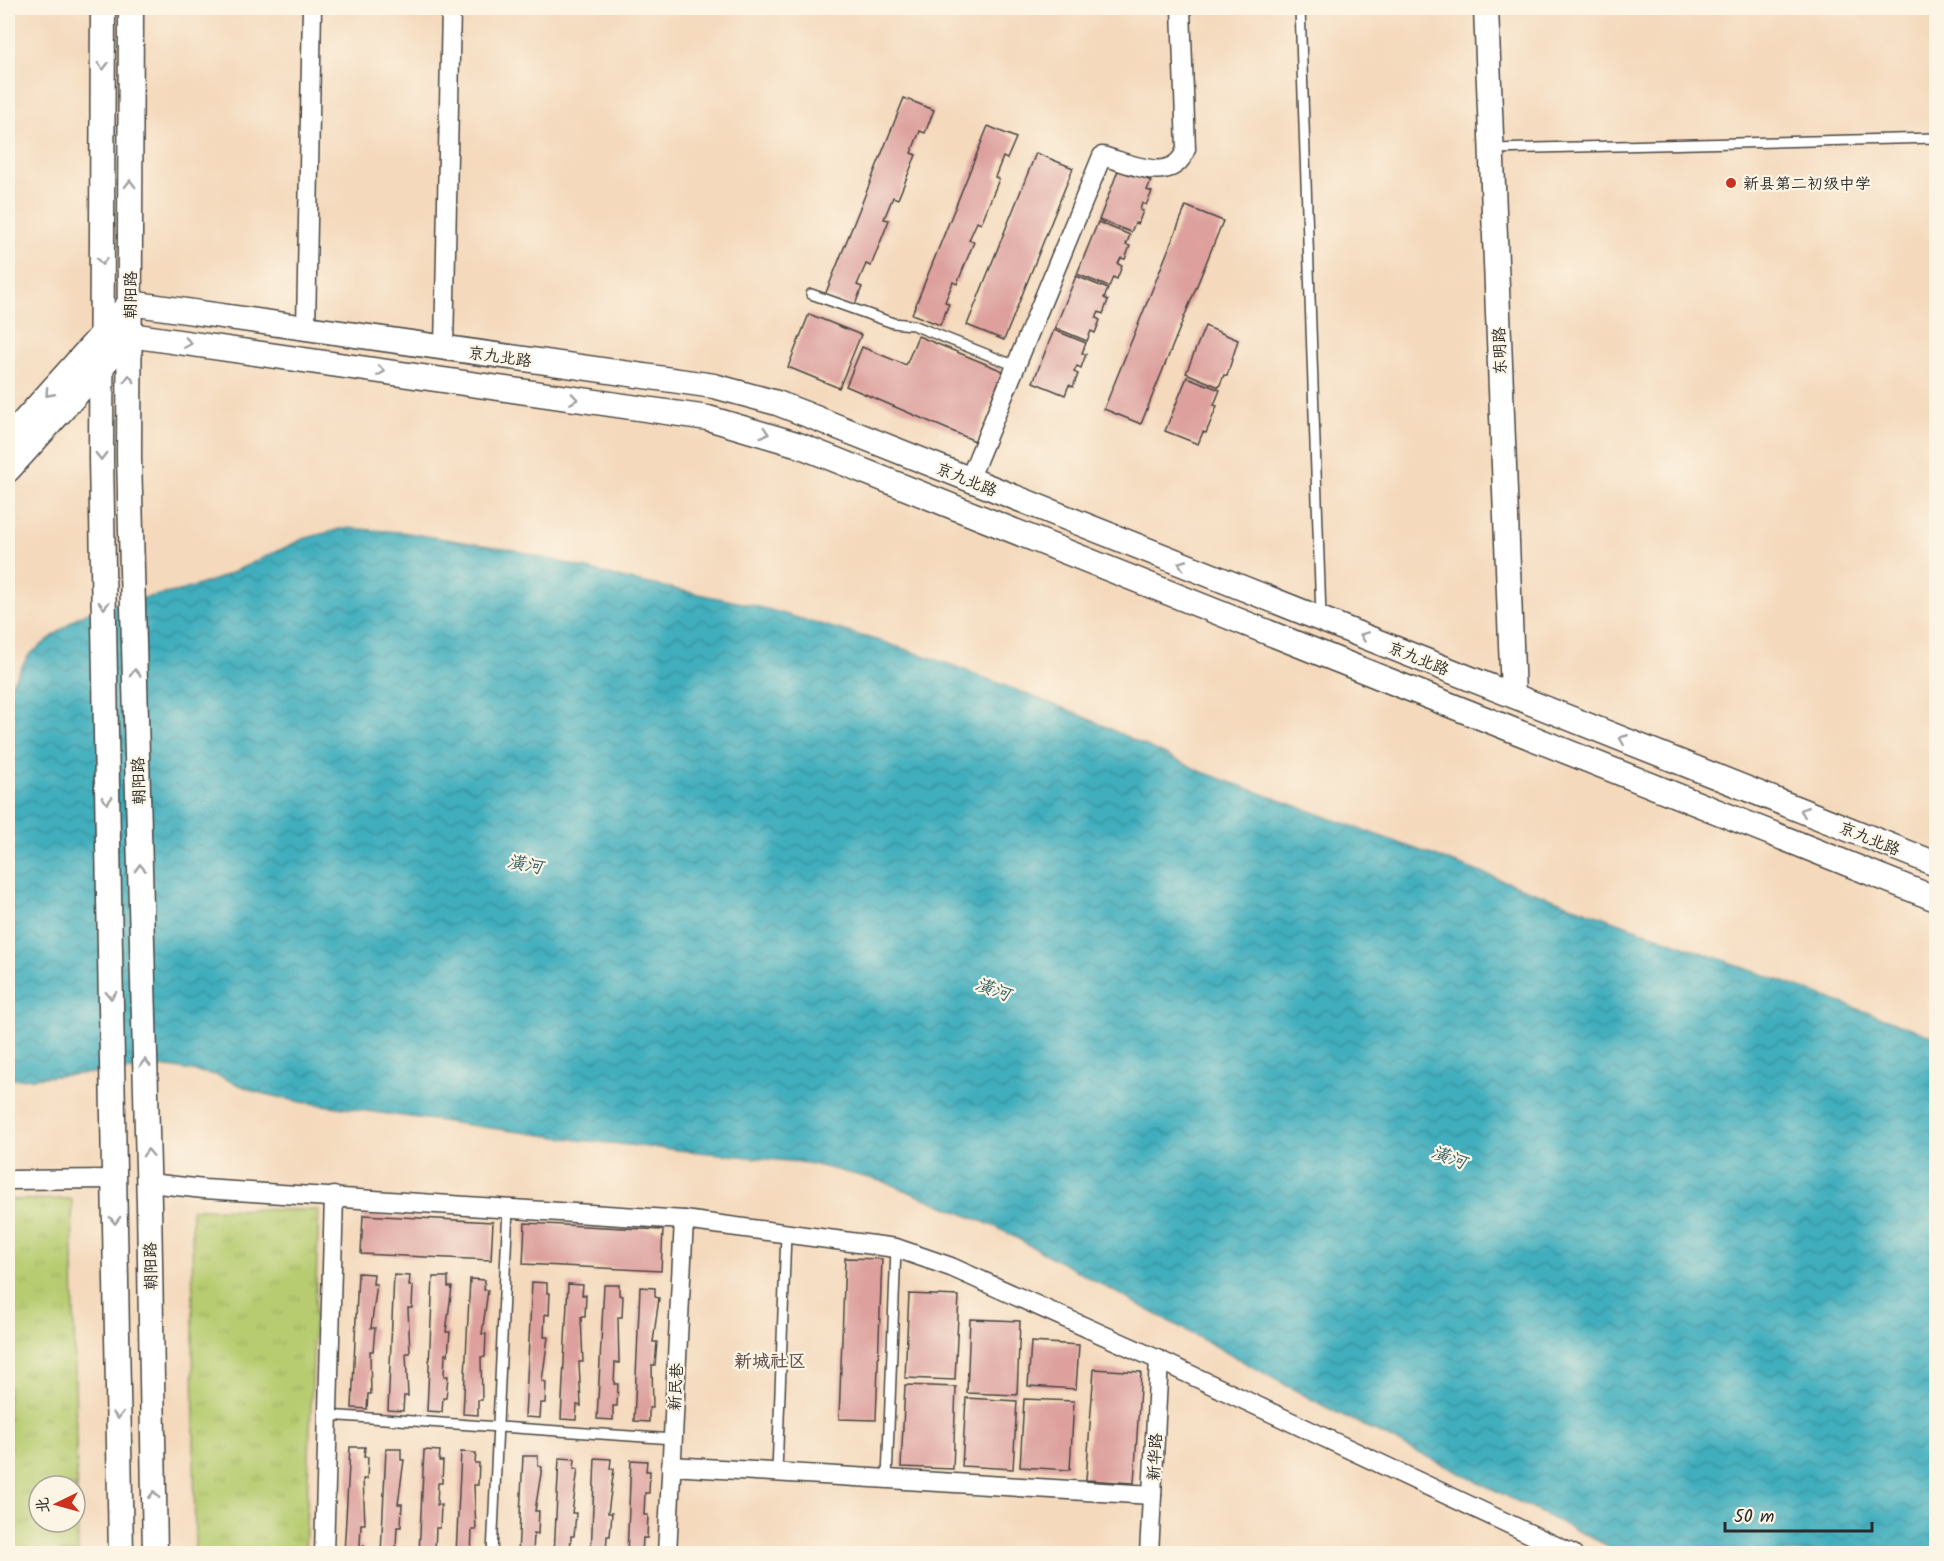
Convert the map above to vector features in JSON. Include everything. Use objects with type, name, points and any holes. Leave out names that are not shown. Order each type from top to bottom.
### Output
[{"type":"main road","name":"朝阳路","points":[[103,8],[103,546],[121,1554]]},
{"type":"main road","name":"朝阳路","points":[[131,8],[131,543],[149,1183],[155,1554]]},
{"type":"main road","name":"东明路","points":[[1486,8],[1513,695]]},
{"type":"main road","points":[[8,439],[130,303]]},
{"type":"main road","name":"京九北路","points":[[130,303],[682,381],[744,393],[808,414],[1936,864]]},
{"type":"main road","points":[[8,470],[130,335]]},
{"type":"main road","name":"京九北路","points":[[130,335],[679,414],[767,434],[1936,899]]},
{"type":"street","points":[[306,328],[312,8]]},
{"type":"street","points":[[444,348],[451,8]]},
{"type":"street","points":[[969,480],[1102,156],[1155,171],[1169,170],[1181,161],[1186,149],[1181,8]]},
{"type":"street","points":[[8,1180],[114,1179]]},
{"type":"street","points":[[149,1183],[204,1189],[684,1220],[896,1248],[951,1267],[1159,1360],[1572,1554]]},
{"type":"street","points":[[324,1554],[334,1196]]},
{"type":"street","name":"新民巷","points":[[666,1554],[684,1220]]},
{"type":"street","name":"新华路","points":[[1149,1554],[1159,1360]]},
{"type":"street","points":[[671,1466],[1152,1495]]},
{"type":"lane","points":[[1300,8],[1321,619]]},
{"type":"lane","points":[[1492,149],[1936,138]]},
{"type":"lane","points":[[811,294],[893,323],[913,325],[1016,366]]},
{"type":"lane","points":[[492,1554],[508,1208]]},
{"type":"lane","points":[[777,1472],[786,1234]]},
{"type":"lane","points":[[887,1479],[896,1248]]},
{"type":"lane","points":[[327,1415],[673,1438]]},
{"type":"green space","points":[[72,1199],[77,1474],[27,1474],[27,1534],[78,1534],[78,1553],[8,1553],[8,1200]]},
{"type":"green space","points":[[192,1209],[319,1210],[305,1553],[195,1553]]},
{"type":"water","name":"潢河","points":[[343,528],[401,532],[514,550],[626,579],[756,606],[883,642],[946,663],[1076,713],[1202,772],[1936,1037],[1936,1553],[1622,1553],[1328,1408],[996,1227],[885,1182],[808,1163],[579,1140],[301,1102],[256,1092],[216,1075],[169,1067],[8,1080],[8,689],[29,655],[79,616],[104,606],[184,590],[220,578],[303,539]]},
{"type":"building","points":[[904,98],[934,110],[925,133],[920,131],[911,153],[916,155],[898,199],[893,197],[884,219],[889,220],[871,266],[866,264],[857,285],[862,287],[854,307],[825,295]]},
{"type":"building","points":[[988,126],[1016,138],[1007,159],[1003,157],[995,177],[999,179],[981,224],[977,222],[969,240],[974,242],[957,284],[953,282],[945,302],[949,304],[940,325],[912,314]]},
{"type":"building","points":[[1036,153],[1073,168],[1004,340],[967,325]]},
{"type":"building","points":[[1119,168],[1151,181],[1147,190],[1152,192],[1146,205],[1142,203],[1140,210],[1143,211],[1138,224],[1135,223],[1131,232],[1099,220]]},
{"type":"building","points":[[1186,206],[1223,221],[1141,424],[1104,409]]},
{"type":"building","points":[[1098,222],[1130,235],[1126,245],[1130,246],[1125,259],[1121,258],[1118,264],[1122,266],[1117,279],[1113,277],[1109,287],[1077,274]]},
{"type":"building","points":[[1076,276],[1108,289],[1104,298],[1108,300],[1103,314],[1099,312],[1096,318],[1100,320],[1095,333],[1091,331],[1087,341],[1055,328]]},
{"type":"building","points":[[809,314],[861,335],[839,388],[788,367]]},
{"type":"building","points":[[1205,326],[1238,340],[1227,376],[1224,375],[1219,387],[1186,373]]},
{"type":"building","points":[[1054,330],[1086,343],[1082,353],[1086,354],[1081,368],[1077,366],[1074,372],[1078,374],[1073,387],[1069,385],[1065,395],[1033,382]]},
{"type":"building","points":[[918,336],[1003,371],[975,441],[846,386],[862,347],[906,365]]},
{"type":"building","points":[[1187,377],[1220,390],[1214,405],[1217,406],[1206,433],[1203,432],[1198,444],[1165,431]]},
{"type":"building","points":[[363,1215],[493,1222],[491,1260],[361,1254]]},
{"type":"building","points":[[525,1223],[663,1230],[661,1271],[523,1264]]},
{"type":"building","points":[[845,1258],[882,1259],[876,1420],[839,1419]]},
{"type":"building","points":[[358,1273],[374,1274],[373,1284],[377,1284],[371,1328],[375,1328],[373,1351],[370,1351],[371,1394],[368,1394],[367,1409],[352,1408]]},
{"type":"building","points":[[394,1275],[410,1276],[409,1286],[413,1286],[412,1308],[408,1308],[410,1353],[406,1353],[408,1396],[404,1396],[403,1411],[388,1410]]},
{"type":"building","points":[[433,1277],[448,1277],[448,1287],[452,1287],[446,1332],[450,1332],[448,1355],[445,1354],[444,1376],[448,1376],[442,1412],[427,1411]]},
{"type":"building","points":[[470,1279],[485,1280],[484,1290],[488,1290],[482,1334],[486,1334],[485,1357],[481,1357],[482,1400],[478,1400],[478,1415],[463,1414]]},
{"type":"building","points":[[532,1282],[547,1283],[547,1293],[550,1293],[549,1315],[545,1314],[544,1337],[548,1337],[542,1381],[546,1382],[545,1403],[541,1403],[540,1418],[525,1417]]},
{"type":"building","points":[[568,1284],[583,1285],[582,1295],[586,1295],[585,1317],[581,1317],[583,1362],[579,1362],[581,1406],[577,1405],[576,1420],[561,1419]]},
{"type":"building","points":[[604,1285],[619,1285],[619,1295],[623,1296],[622,1317],[618,1317],[619,1363],[615,1362],[614,1384],[618,1384],[617,1406],[613,1406],[613,1420],[597,1419]]},
{"type":"building","points":[[640,1287],[655,1288],[655,1297],[659,1298],[653,1342],[657,1342],[655,1365],[652,1365],[653,1408],[649,1408],[649,1422],[634,1421]]},
{"type":"building","points":[[909,1294],[959,1296],[955,1380],[905,1378]]},
{"type":"building","points":[[970,1319],[1020,1321],[1017,1395],[967,1393]]},
{"type":"building","points":[[1031,1342],[1079,1345],[1076,1389],[1028,1386]]},
{"type":"building","points":[[1094,1369],[1141,1372],[1134,1483],[1086,1480]]},
{"type":"building","points":[[905,1385],[956,1387],[953,1469],[901,1467]]},
{"type":"building","points":[[966,1398],[1017,1401],[1013,1469],[962,1466]]},
{"type":"building","points":[[1024,1399],[1074,1401],[1070,1470],[1020,1467]]},
{"type":"building","points":[[350,1447],[365,1447],[364,1457],[368,1457],[367,1479],[363,1479],[365,1524],[361,1524],[360,1546],[364,1546],[364,1554],[344,1554]]},
{"type":"building","points":[[386,1449],[401,1449],[401,1460],[404,1460],[398,1504],[402,1504],[401,1527],[397,1527],[396,1548],[400,1548],[400,1554],[381,1554]]},
{"type":"building","points":[[424,1450],[440,1451],[439,1461],[443,1461],[442,1483],[438,1483],[437,1505],[441,1505],[440,1528],[436,1528],[435,1550],[439,1550],[439,1554],[419,1554]]},
{"type":"building","points":[[461,1452],[476,1453],[475,1463],[479,1463],[478,1485],[474,1485],[476,1530],[472,1530],[471,1554],[456,1554]]},
{"type":"building","points":[[523,1456],[538,1456],[538,1466],[542,1467],[535,1511],[539,1511],[538,1534],[534,1533],[533,1554],[518,1554]]},
{"type":"building","points":[[559,1458],[575,1459],[574,1469],[578,1469],[572,1513],[576,1513],[574,1536],[571,1536],[570,1554],[554,1554]]},
{"type":"building","points":[[595,1458],[611,1459],[610,1469],[614,1469],[608,1513],[612,1513],[610,1536],[607,1536],[606,1554],[591,1554]]},
{"type":"building","points":[[631,1460],[647,1461],[646,1471],[650,1471],[649,1493],[645,1493],[644,1515],[648,1515],[647,1538],[643,1538],[642,1554],[627,1554]]},
{"type":"place","name":"新县第二初级中学","points":[[1731,183]]},
{"type":"district","name":"新城社区","points":[[770,1361]]}]
